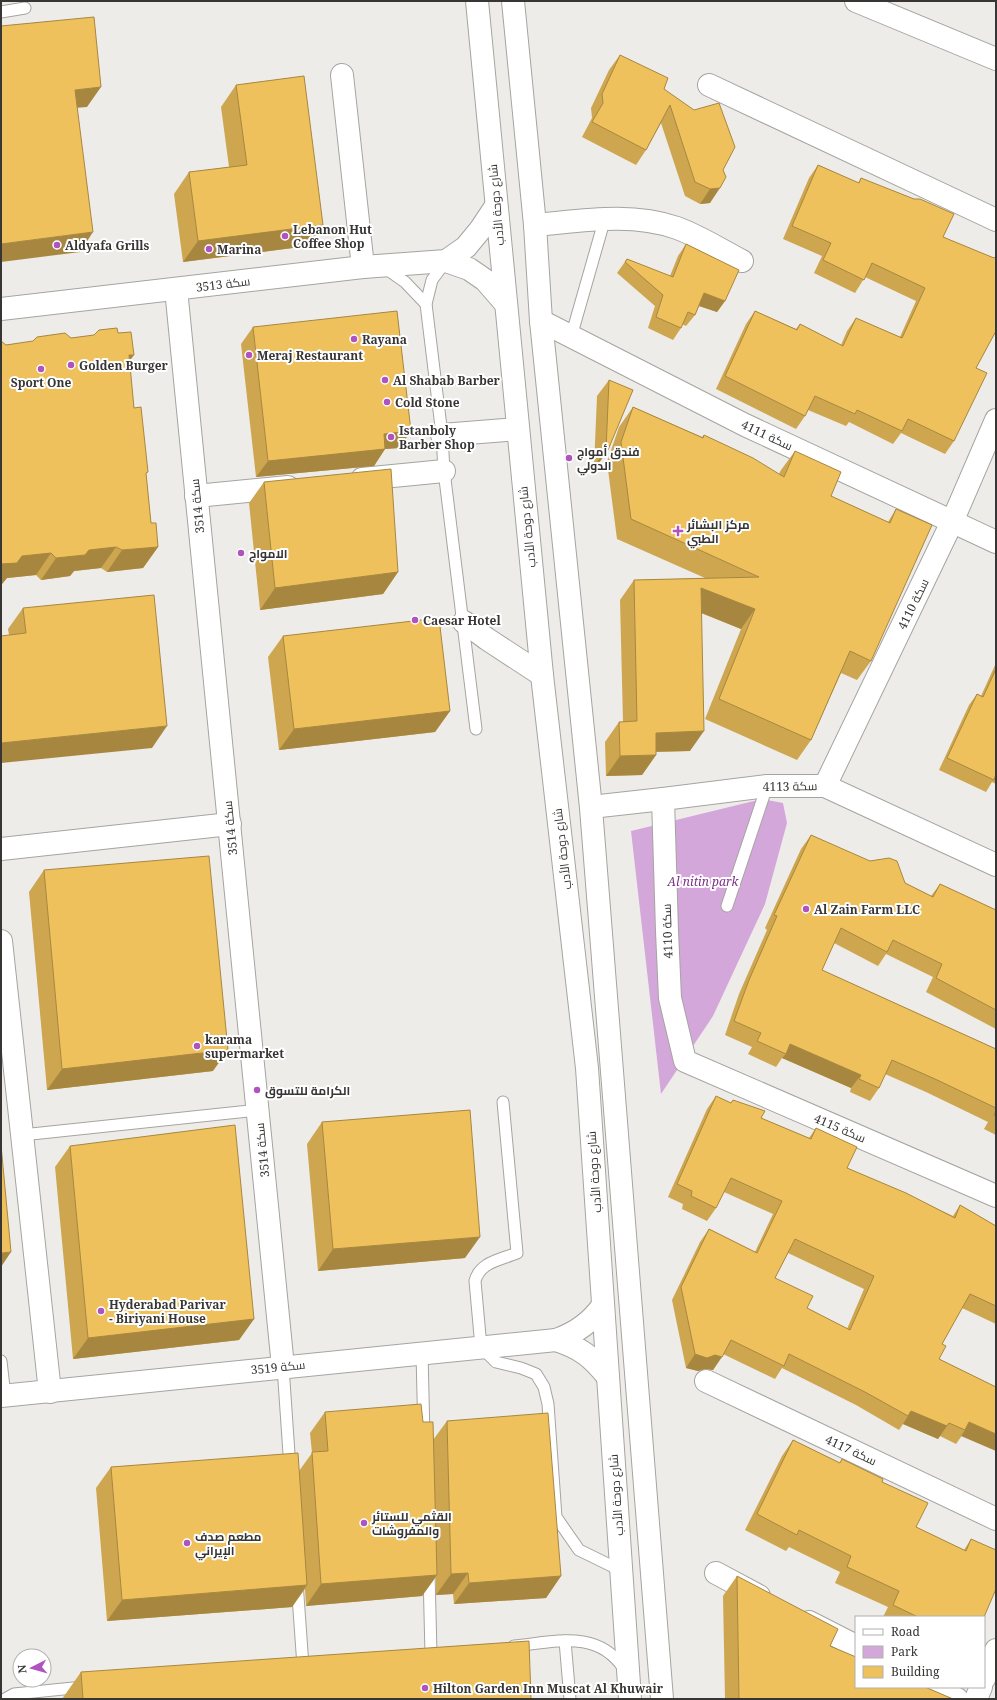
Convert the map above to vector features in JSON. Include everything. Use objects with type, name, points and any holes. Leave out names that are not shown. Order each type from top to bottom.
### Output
[{"type":"street","name":"شارع دوحة الأدب","points":[[477,1],[542,675],[587,1068],[630,1699]]},
{"type":"street","points":[[512,1],[535,226],[541,321],[591,807],[662,1699]]},
{"type":"street","points":[[856,1],[996,59]]},
{"type":"street","points":[[342,75],[373,267]]},
{"type":"street","points":[[709,85],[996,220]]},
{"type":"street","name":"سكة 3513","points":[[446,261],[466,248],[496,206]]},
{"type":"street","points":[[535,226],[605,218],[630,218],[654,222],[678,229],[742,261]]},
{"type":"street","name":"سكة 3513","points":[[1,309],[373,267],[446,261],[469,269],[484,280],[505,303]]},
{"type":"street","name":"سكة 3514","points":[[176,289],[283,1367]]},
{"type":"street","name":"سكة 4111","points":[[541,321],[745,425],[996,542]]},
{"type":"street","name":"سكة 4110","points":[[825,786],[952,522],[996,420]]},
{"type":"street","points":[[442,435],[518,429]]},
{"type":"street","points":[[343,481],[444,471]]},
{"type":"street","points":[[196,496],[305,485]]},
{"type":"street","points":[[464,622],[542,675]]},
{"type":"street","name":"سكة 4113","points":[[591,807],[767,786],[825,786],[996,865]]},
{"type":"street","name":"سكة 4110","points":[[664,799],[666,931],[670,998],[685,1061]]},
{"type":"street","points":[[1,849],[230,824]]},
{"type":"street","points":[[1,941],[50,1392]]},
{"type":"street","name":"سكة 4115","points":[[685,1061],[996,1196]]},
{"type":"street","name":"سكة 3519","points":[[3,1396],[556,1340],[578,1330],[588,1323],[603,1304]]},
{"type":"street","name":"سكة 3519","points":[[556,1340],[572,1345],[586,1353],[598,1364],[608,1377]]},
{"type":"street","name":"سكة 4117","points":[[706,1382],[996,1519]]},
{"type":"street","points":[[716,1573],[855,1645]]},
{"type":"street","points":[[985,1677],[996,1650]]},
{"type":"street","points":[[936,1688],[957,1699]]},
{"type":"street","points":[[976,1699],[981,1688]]},
{"type":"lane","points":[[1,12],[25,8]]},
{"type":"lane","points":[[571,337],[605,218]]},
{"type":"lane","points":[[446,261],[432,280],[426,304],[442,435],[444,471],[464,622],[476,729]]},
{"type":"lane","points":[[373,267],[405,282],[426,304]]},
{"type":"lane","points":[[727,906],[767,786]]},
{"type":"lane","points":[[503,1102],[517,1253],[484,1266],[477,1272],[475,1281],[481,1347],[496,1362],[521,1368],[536,1374],[544,1387],[548,1404],[556,1518],[579,1550],[622,1571]]},
{"type":"lane","points":[[22,1135],[258,1110]]},
{"type":"lane","points":[[422,1353],[425,1448]]},
{"type":"lane","points":[[1,1361],[3,1396]]},
{"type":"lane","points":[[283,1367],[290,1477]]},
{"type":"lane","points":[[428,1559],[431,1654]]},
{"type":"lane","points":[[297,1571],[303,1666]]},
{"type":"lane","points":[[565,1641],[570,1699]]},
{"type":"lane","points":[[502,1647],[565,1641],[584,1641],[602,1647],[618,1659],[628,1675]]},
{"type":"lane","points":[[5,1699],[14,1694],[32,1696],[94,1686]]},
{"type":"green space","name":"Al nitin park","points":[[762,799],[783,803],[787,823],[765,904],[713,1016],[661,1094],[631,831]]},
{"type":"building","points":[[94,17],[101,87],[75,90],[93,232],[1,244],[1,26]]},
{"type":"building","points":[[620,55],[668,78],[664,89],[694,110],[719,103],[735,147],[723,170],[726,177],[720,188],[710,189],[695,182],[670,105],[646,150],[592,122],[603,103],[602,94]]},
{"type":"building","points":[[304,76],[323,225],[198,241],[189,172],[247,165],[236,85]]},
{"type":"building","points":[[818,165],[859,183],[861,178],[914,199],[920,199],[954,214],[943,237],[994,258],[996,257],[996,331],[976,368],[987,373],[954,441],[908,419],[902,431],[857,410],[855,414],[815,396],[805,416],[725,376],[755,311],[797,330],[800,324],[843,346],[856,318],[902,338],[925,288],[872,263],[864,280],[823,260],[831,243],[792,226]]},
{"type":"building","points":[[686,244],[739,270],[725,301],[704,293],[695,315],[688,312],[681,328],[656,317],[663,295],[625,262],[627,259],[673,277]]},
{"type":"building","points":[[397,311],[411,431],[384,434],[385,449],[268,461],[253,327]]},
{"type":"building","points":[[117,328],[118,333],[131,332],[134,355],[129,355],[134,408],[141,407],[148,472],[146,473],[151,523],[156,523],[158,547],[122,550],[116,547],[89,550],[85,555],[56,558],[51,553],[22,556],[17,563],[1,564],[1,341],[6,345],[33,341],[37,337],[65,333],[71,338],[94,335],[99,330]]},
{"type":"building","points":[[609,380],[633,390],[608,450],[606,450]]},
{"type":"building","points":[[633,407],[703,438],[704,435],[753,458],[784,477],[795,451],[841,472],[831,496],[890,523],[896,509],[932,525],[871,661],[850,651],[811,740],[719,699],[755,609],[701,588],[704,731],[656,733],[656,755],[620,756],[619,722],[637,721],[634,580],[759,577],[631,519],[621,442]]},
{"type":"building","points":[[391,469],[398,572],[275,588],[264,482]]},
{"type":"building","points":[[154,595],[167,726],[1,743],[1,636],[26,633],[23,608]]},
{"type":"building","points":[[439,618],[450,711],[294,729],[283,636]]},
{"type":"building","points":[[996,669],[996,774],[994,780],[947,758],[977,694],[983,697]]},
{"type":"building","points":[[811,835],[870,861],[889,858],[897,861],[905,883],[933,897],[940,884],[996,910],[996,1010],[936,978],[942,964],[893,940],[887,952],[841,928],[822,970],[996,1049],[996,1108],[892,1060],[879,1088],[859,1079],[861,1075],[790,1044],[786,1054],[757,1041],[761,1033],[734,1021],[749,980],[777,916],[774,915]]},
{"type":"building","points":[[209,856],[228,1050],[62,1069],[44,870]]},
{"type":"building","points":[[716,1096],[731,1103],[733,1100],[765,1111],[761,1118],[811,1139],[816,1128],[857,1147],[847,1168],[906,1193],[955,1218],[960,1205],[996,1226],[996,1306],[970,1294],[942,1344],[946,1346],[939,1359],[996,1387],[996,1434],[969,1422],[965,1430],[949,1423],[947,1426],[911,1411],[908,1416],[865,1392],[789,1354],[784,1366],[731,1340],[722,1357],[715,1355],[707,1358],[695,1354],[681,1287],[709,1229],[757,1253],[782,1201],[731,1178],[716,1208],[691,1196],[692,1191],[677,1184]],"holes":[[[795,1239],[874,1276],[850,1330],[807,1308],[813,1296],[775,1278]]]},
{"type":"building","points":[[470,1110],[480,1237],[333,1249],[322,1122]]},
{"type":"building","points":[[235,1125],[254,1319],[88,1338],[70,1146]]},
{"type":"building","points":[[1,1145],[11,1252],[1,1253]]},
{"type":"building","points":[[421,1404],[423,1422],[433,1422],[437,1575],[321,1584],[312,1452],[328,1451],[325,1412]]},
{"type":"building","points":[[548,1413],[561,1576],[469,1583],[468,1573],[451,1574],[447,1421]]},
{"type":"building","points":[[793,1440],[840,1463],[842,1459],[883,1479],[882,1482],[928,1503],[916,1527],[966,1551],[971,1539],[996,1550],[996,1589],[984,1616],[916,1616],[893,1605],[899,1591],[847,1567],[851,1556],[799,1530],[797,1535],[757,1514]]},
{"type":"building","points":[[298,1453],[307,1585],[122,1600],[111,1467]]},
{"type":"building","points":[[737,1576],[838,1629],[830,1646],[855,1657],[855,1688],[927,1688],[953,1699],[739,1699]]},
{"type":"building","points":[[529,1641],[531,1699],[83,1699],[81,1672]]},
{"type":"place","name":"Lebanon Hut Coffee Shop","points":[[285,236]]},
{"type":"place","name":"Aldyafa Grills","points":[[57,245]]},
{"type":"place","name":"Marina","points":[[209,249]]},
{"type":"place","name":"Rayana","points":[[354,339]]},
{"type":"place","name":"Meraj Restaurant","points":[[249,355]]},
{"type":"place","name":"Golden Burger","points":[[71,365]]},
{"type":"place","name":"Sport One","points":[[41,369]]},
{"type":"place","name":"Al Shabab Barber","points":[[385,380]]},
{"type":"place","name":"Cold Stone","points":[[387,402]]},
{"type":"place","name":"Istanboly Barber Shop","points":[[391,437]]},
{"type":"place","name":"فندق أمواج الدولي","points":[[569,458]]},
{"type":"place","name":"مركز البشائر الطبي","points":[[678,531]]},
{"type":"place","name":"الامواج","points":[[241,553]]},
{"type":"place","name":"Caesar Hotel","points":[[415,620]]},
{"type":"place","name":"Al Zain Farm LLC","points":[[806,909]]},
{"type":"place","name":"karama supermarket","points":[[197,1046]]},
{"type":"place","name":"الكرامة للتسوق","points":[[257,1090]]},
{"type":"place","name":"Hyderabad Parivar - Biriyani House","points":[[101,1311]]},
{"type":"place","name":"القثمي للستائر والمفروشات","points":[[364,1523]]},
{"type":"place","name":"مطعم صدف الإيراني","points":[[187,1543]]},
{"type":"place","name":"Hilton Garden Inn Muscat Al Khuwair","points":[[425,1688]]}]
